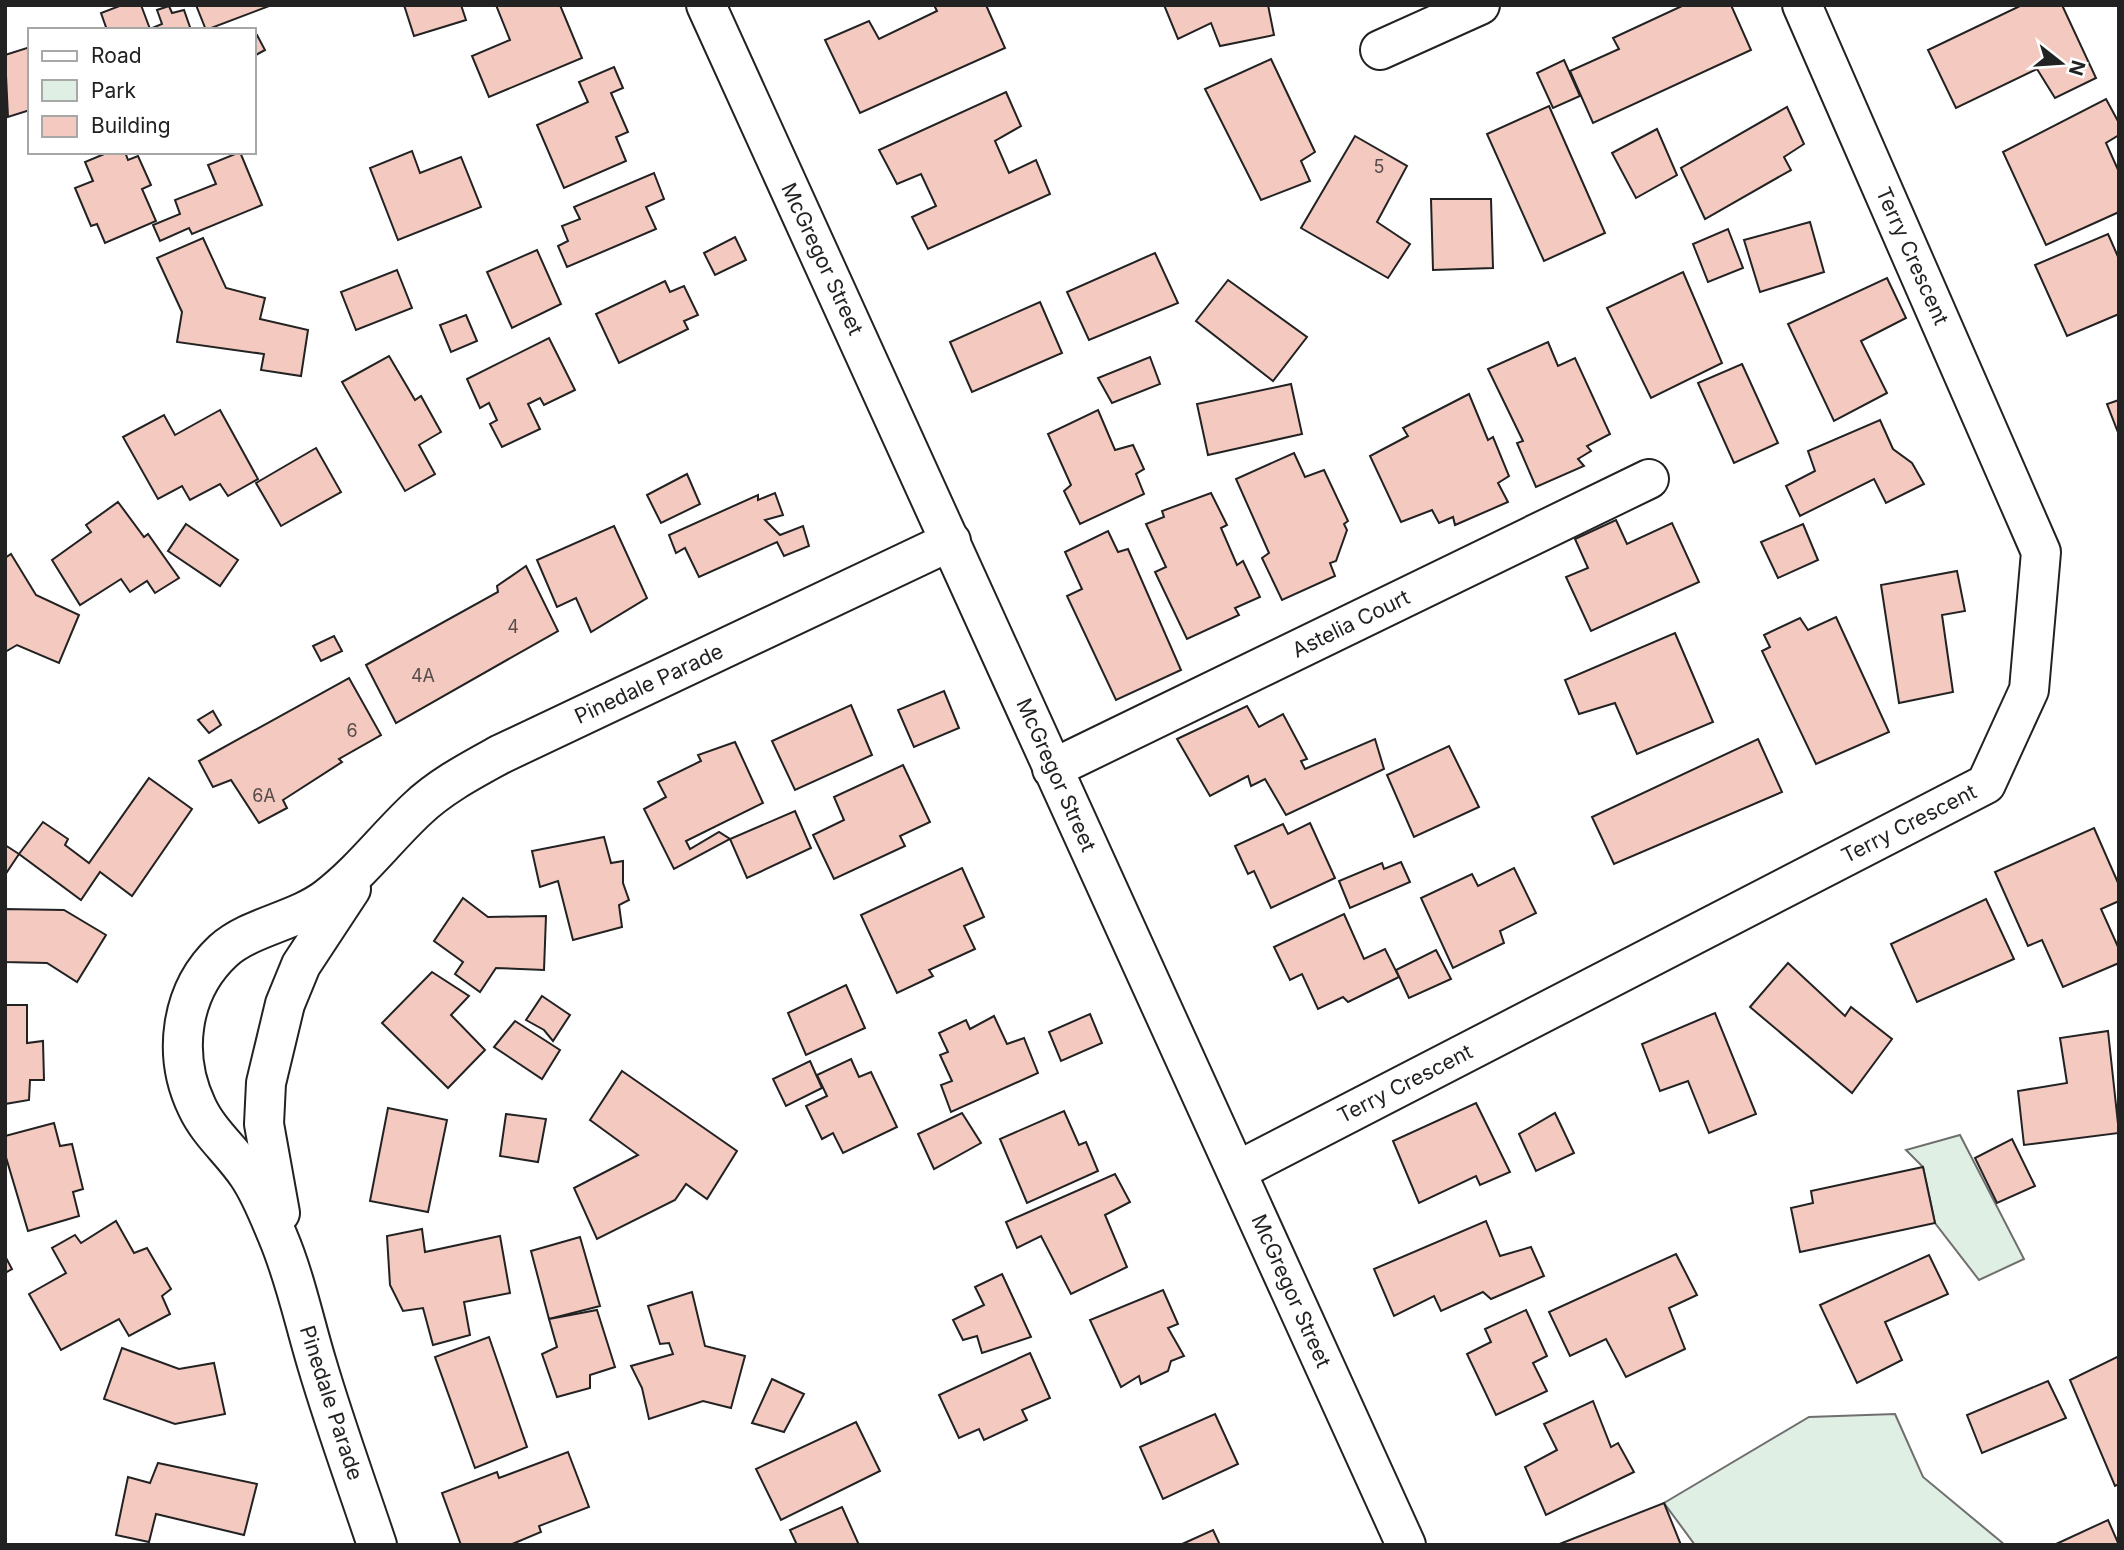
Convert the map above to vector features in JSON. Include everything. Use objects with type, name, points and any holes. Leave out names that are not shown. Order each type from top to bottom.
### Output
[{"type":"street","name":"McGregor Street","points":[[706,5],[1406,1545]]},
{"type":"street","points":[[1380,50],[1480,5]]},
{"type":"street","name":"Terry Crescent","points":[[1237,1171],[1986,784],[2029,690],[2041,552],[1802,5]]},
{"type":"street","name":"Astelia Court","points":[[1052,769],[1649,479]]},
{"type":"street","name":"Pinedale Parade","points":[[288,1259],[249,1176],[197,1108],[187,1082],[183,1028],[190,1002],[203,974],[224,950],[246,936],[270,928],[324,901],[369,860],[419,807],[455,779],[501,754],[951,541]]},
{"type":"street","name":"Pinedale Parade","points":[[369,860],[301,965],[285,1004],[265,1083],[264,1124],[288,1259],[328,1402],[377,1545]]},
{"type":"green space","points":[[1960,1135],[2024,1259],[1979,1280],[1935,1223],[1923,1167],[1906,1150]]},
{"type":"green space","points":[[1895,1414],[1923,1477],[2005,1545],[1695,1545],[1664,1503],[1809,1417]]},
{"type":"building","points":[[122,5],[141,5],[150,28],[106,28],[101,13]]},
{"type":"building","points":[[196,5],[269,5],[211,28],[205,28]]},
{"type":"building","points":[[404,5],[461,5],[466,20],[414,36]]},
{"type":"building","points":[[496,5],[560,5],[582,58],[489,97],[472,56],[510,40]]},
{"type":"building","points":[[934,5],[986,5],[1005,48],[860,113],[825,40],[869,21],[879,39],[937,11]]},
{"type":"building","points":[[1164,5],[1268,5],[1274,35],[1220,46],[1211,23],[1178,39]]},
{"type":"building","points":[[1684,5],[1731,5],[1751,50],[1593,123],[1570,71],[1619,49],[1613,38]]},
{"type":"building","points":[[2022,5],[2062,5],[2096,78],[2055,98],[2037,69],[1956,108],[1928,50]]},
{"type":"building","points":[[169,6],[172,13],[184,10],[190,28],[152,28],[162,24],[157,10]]},
{"type":"building","points":[[256,35],[265,50],[256,55]]},
{"type":"building","points":[[28,48],[28,111],[8,117],[5,55]]},
{"type":"building","points":[[1271,59],[1315,152],[1301,161],[1310,181],[1261,200],[1205,89]]},
{"type":"building","points":[[1564,60],[1580,96],[1553,108],[1537,73]]},
{"type":"building","points":[[614,67],[623,88],[611,93],[628,132],[616,137],[626,161],[564,188],[537,125],[588,102],[579,82]]},
{"type":"building","points":[[1006,92],[1021,126],[995,141],[1009,173],[1036,160],[1050,194],[928,249],[912,217],[936,206],[921,174],[897,184],[879,150]]},
{"type":"building","points":[[2106,99],[2119,123],[2119,135],[2106,143],[2119,172],[2119,212],[2046,245],[2003,152]]},
{"type":"building","points":[[1549,106],[1605,233],[1544,261],[1487,134]]},
{"type":"building","points":[[1787,107],[1804,144],[1784,157],[1791,170],[1705,219],[1681,168]]},
{"type":"building","points":[[1657,129],[1677,175],[1636,198],[1612,153]]},
{"type":"building","points":[[1355,136],[1407,166],[1377,222],[1410,244],[1388,278],[1301,228]]},
{"type":"building","points":[[412,151],[420,173],[461,157],[481,207],[398,240],[370,168]]},
{"type":"building","points":[[104,154],[126,154],[128,160],[138,156],[151,185],[142,189],[156,221],[105,243],[97,224],[91,226],[75,188],[93,181],[85,162]]},
{"type":"building","points":[[241,154],[262,205],[192,234],[189,228],[160,241],[153,225],[180,214],[175,200],[216,184],[208,165]]},
{"type":"building","points":[[654,173],[664,199],[646,207],[656,229],[567,267],[558,246],[568,241],[562,226],[580,219],[574,207]]},
{"type":"building","points":[[1431,199],[1491,199],[1493,268],[1433,270]]},
{"type":"building","points":[[1810,222],[1824,272],[1760,292],[1744,240]]},
{"type":"building","points":[[1728,229],[1743,268],[1708,282],[1693,244]]},
{"type":"building","points":[[2108,234],[2119,259],[2119,314],[2067,336],[2035,265]]},
{"type":"building","points":[[735,237],[746,260],[715,275],[704,253]]},
{"type":"building","points":[[203,238],[226,288],[265,298],[260,319],[308,330],[301,376],[261,370],[264,354],[177,342],[182,312],[157,258]]},
{"type":"building","points":[[537,250],[561,304],[512,328],[487,272]]},
{"type":"building","points":[[1155,253],[1178,303],[1089,340],[1067,292]]},
{"type":"building","points":[[397,270],[412,308],[356,330],[341,292]]},
{"type":"building","points":[[1683,272],[1722,363],[1651,398],[1607,308]]},
{"type":"building","points":[[1887,278],[1906,318],[1861,341],[1887,393],[1834,421],[1788,324]]},
{"type":"building","points":[[1228,280],[1307,337],[1273,381],[1196,321]]},
{"type":"building","points":[[665,281],[670,292],[684,286],[698,315],[684,321],[688,329],[619,363],[596,314]]},
{"type":"building","points":[[1040,302],[1062,353],[972,392],[950,342]]},
{"type":"building","points":[[466,315],[477,341],[451,352],[440,325]]},
{"type":"building","points":[[549,338],[575,390],[544,405],[540,398],[528,404],[540,429],[502,447],[490,424],[497,420],[489,403],[480,408],[467,379]]},
{"type":"building","points":[[1548,342],[1558,366],[1575,358],[1610,434],[1587,446],[1591,451],[1578,459],[1584,466],[1536,487],[1517,443],[1523,441],[1488,369]]},
{"type":"building","points":[[389,356],[415,400],[421,396],[441,432],[419,445],[435,474],[405,491],[342,382]]},
{"type":"building","points":[[1150,357],[1160,384],[1112,403],[1098,378]]},
{"type":"building","points":[[1742,364],[1778,443],[1734,463],[1698,383]]},
{"type":"building","points":[[1291,384],[1302,434],[1208,455],[1197,404]]},
{"type":"building","points":[[1469,394],[1488,440],[1493,437],[1509,476],[1498,483],[1508,502],[1455,525],[1453,517],[1439,523],[1432,510],[1401,522],[1370,456],[1408,436],[1403,428]]},
{"type":"building","points":[[2119,400],[2119,435],[2107,404]]},
{"type":"building","points":[[220,410],[258,479],[228,496],[220,484],[190,500],[182,486],[158,499],[123,437],[164,415],[175,435]]},
{"type":"building","points":[[1098,410],[1115,450],[1133,445],[1144,469],[1136,474],[1144,494],[1080,524],[1064,491],[1071,485],[1048,434]]},
{"type":"building","points":[[1880,420],[1893,449],[1912,463],[1924,484],[1886,503],[1874,479],[1800,516],[1786,486],[1815,471],[1808,451]]},
{"type":"building","points":[[316,448],[341,492],[281,526],[256,483]]},
{"type":"building","points":[[1294,453],[1305,477],[1324,470],[1348,521],[1344,524],[1347,530],[1336,561],[1330,563],[1335,576],[1282,600],[1262,558],[1269,553],[1236,479]]},
{"type":"building","points":[[687,474],[700,504],[661,523],[647,495]]},
{"type":"building","points":[[775,493],[783,515],[765,520],[780,535],[803,526],[809,546],[784,556],[777,542],[699,577],[685,548],[676,553],[669,535],[758,495],[758,500]]},
{"type":"building","points":[[1211,493],[1227,525],[1221,528],[1237,565],[1243,561],[1260,597],[1235,608],[1239,615],[1187,639],[1155,572],[1166,567],[1146,524],[1164,517],[1162,511]]},
{"type":"building","points":[[118,502],[144,537],[148,534],[179,578],[155,593],[147,581],[130,592],[121,579],[80,605],[52,560],[91,532],[86,525]]},
{"type":"building","points":[[1616,520],[1627,544],[1672,523],[1699,582],[1591,631],[1566,577],[1588,568],[1575,539]]},
{"type":"building","points":[[186,524],[238,560],[220,586],[168,551]]},
{"type":"building","points":[[1803,524],[1818,560],[1778,578],[1761,542]]},
{"type":"building","points":[[614,526],[647,598],[591,632],[576,598],[557,607],[537,560]]},
{"type":"building","points":[[1108,531],[1118,552],[1128,549],[1181,670],[1116,700],[1067,596],[1082,589],[1065,552]]},
{"type":"building","points":[[11,554],[36,595],[79,615],[59,663],[17,645],[5,652],[5,558]]},
{"type":"building","points":[[526,566],[558,631],[396,723],[366,665],[498,592],[497,586]]},
{"type":"building","points":[[1957,571],[1965,611],[1942,615],[1953,692],[1899,703],[1881,585]]},
{"type":"building","points":[[1836,617],[1889,732],[1816,764],[1762,651],[1770,647],[1764,635],[1800,618],[1808,630]]},
{"type":"building","points":[[1675,633],[1713,722],[1637,754],[1615,703],[1579,714],[1565,680]]},
{"type":"building","points":[[334,636],[342,651],[321,661],[313,646]]},
{"type":"building","points":[[349,678],[381,735],[339,759],[342,762],[283,800],[287,808],[259,823],[231,780],[213,787],[199,761]]},
{"type":"building","points":[[944,691],[959,728],[914,747],[898,710]]},
{"type":"building","points":[[851,705],[872,755],[795,790],[772,741]]},
{"type":"building","points":[[1247,706],[1259,727],[1283,714],[1307,759],[1301,761],[1305,769],[1375,739],[1384,769],[1286,815],[1265,779],[1251,786],[1248,776],[1210,796],[1177,739]]},
{"type":"building","points":[[213,711],[221,725],[209,733],[198,720]]},
{"type":"building","points":[[1758,739],[1782,792],[1614,864],[1592,817]]},
{"type":"building","points":[[735,742],[763,803],[686,841],[690,849],[719,832],[730,839],[674,869],[644,809],[666,797],[658,782],[701,761],[698,755]]},
{"type":"building","points":[[1449,746],[1479,807],[1414,837],[1387,775]]},
{"type":"building","points":[[903,765],[930,822],[900,836],[905,846],[834,879],[813,835],[844,820],[834,797]]},
{"type":"building","points":[[149,778],[192,809],[132,896],[100,872],[81,900],[19,854],[43,822],[68,839],[65,845],[89,863]]},
{"type":"building","points":[[795,811],[811,848],[747,878],[730,839]]},
{"type":"building","points":[[1310,823],[1335,878],[1271,908],[1254,871],[1248,874],[1235,846],[1283,824],[1288,834]]},
{"type":"building","points":[[2094,828],[2119,885],[2119,901],[2101,909],[2119,949],[2119,963],[2063,987],[2042,940],[2028,946],[1995,872]]},
{"type":"building","points":[[604,837],[611,863],[623,861],[623,883],[629,900],[619,905],[622,927],[573,940],[558,881],[540,887],[532,851]]},
{"type":"building","points":[[5,845],[19,854],[5,875]]},
{"type":"building","points":[[1401,862],[1410,882],[1350,908],[1339,881],[1382,863],[1384,869]]},
{"type":"building","points":[[962,868],[984,917],[964,926],[975,949],[929,970],[933,976],[897,993],[861,915]]},
{"type":"building","points":[[1514,868],[1536,913],[1500,931],[1504,943],[1453,968],[1421,898],[1472,874],[1478,886]]},
{"type":"building","points":[[463,898],[488,917],[546,916],[544,970],[496,968],[480,992],[455,974],[463,962],[434,941]]},
{"type":"building","points":[[1986,899],[2014,959],[1917,1002],[1891,944]]},
{"type":"building","points":[[5,909],[64,910],[106,935],[77,982],[47,963],[5,962]]},
{"type":"building","points":[[1344,914],[1364,959],[1385,949],[1399,977],[1348,1002],[1343,997],[1318,1009],[1302,974],[1290,980],[1274,947]]},
{"type":"building","points":[[1436,950],[1451,979],[1409,998],[1396,970]]},
{"type":"building","points":[[1788,963],[1845,1016],[1851,1007],[1892,1039],[1852,1093],[1750,1007]]},
{"type":"building","points":[[432,972],[469,996],[451,1015],[485,1050],[448,1088],[382,1023]]},
{"type":"building","points":[[846,985],[865,1028],[806,1055],[788,1013]]},
{"type":"building","points":[[542,996],[570,1015],[553,1041],[544,1030],[526,1020]]},
{"type":"building","points":[[5,1005],[27,1005],[27,1043],[43,1041],[44,1080],[30,1080],[29,1100],[5,1104]]},
{"type":"building","points":[[1715,1013],[1756,1114],[1709,1133],[1688,1081],[1660,1091],[1642,1044]]},
{"type":"building","points":[[1090,1014],[1102,1043],[1061,1061],[1049,1032]]},
{"type":"building","points":[[994,1016],[1007,1044],[1024,1038],[1038,1073],[951,1112],[941,1085],[952,1081],[940,1055],[948,1052],[939,1033],[966,1020],[970,1029]]},
{"type":"building","points":[[515,1021],[560,1050],[542,1079],[494,1047]]},
{"type":"building","points":[[2108,1031],[2119,1133],[2024,1145],[2018,1091],[2067,1083],[2060,1038]]},
{"type":"building","points":[[851,1059],[859,1077],[871,1072],[897,1127],[843,1153],[833,1133],[822,1139],[806,1106],[827,1096],[817,1075]]},
{"type":"building","points":[[810,1061],[822,1088],[786,1106],[773,1079]]},
{"type":"building","points":[[622,1071],[737,1151],[707,1199],[686,1184],[675,1200],[597,1239],[574,1188],[638,1155],[590,1120]]},
{"type":"building","points":[[1476,1103],[1510,1172],[1480,1185],[1476,1176],[1419,1203],[1393,1141]]},
{"type":"building","points":[[388,1108],[447,1120],[428,1212],[370,1201]]},
{"type":"building","points":[[1064,1111],[1079,1145],[1086,1142],[1098,1171],[1027,1203],[1000,1139]]},
{"type":"building","points":[[962,1113],[981,1143],[934,1169],[918,1134]]},
{"type":"building","points":[[1555,1113],[1574,1153],[1536,1171],[1519,1134]]},
{"type":"building","points":[[506,1114],[546,1119],[538,1162],[500,1156]]},
{"type":"building","points":[[54,1123],[60,1146],[72,1144],[83,1189],[73,1192],[79,1216],[28,1231],[5,1154],[5,1136]]},
{"type":"building","points":[[2012,1139],[2035,1186],[1997,1203],[1975,1158]]},
{"type":"building","points":[[1923,1167],[1935,1223],[1800,1252],[1791,1208],[1813,1203],[1811,1191]]},
{"type":"building","points":[[1115,1174],[1130,1202],[1105,1215],[1127,1267],[1071,1294],[1041,1236],[1017,1248],[1006,1222]]},
{"type":"building","points":[[116,1221],[134,1253],[147,1248],[171,1289],[162,1296],[170,1314],[129,1336],[119,1319],[61,1350],[29,1294],[66,1273],[52,1248],[75,1235],[81,1243]]},
{"type":"building","points":[[1486,1221],[1500,1256],[1531,1247],[1544,1276],[1491,1299],[1483,1292],[1441,1311],[1434,1296],[1394,1316],[1374,1269]]},
{"type":"building","points":[[422,1229],[425,1252],[500,1236],[510,1293],[464,1302],[470,1335],[433,1345],[423,1308],[403,1311],[390,1285],[387,1236]]},
{"type":"building","points":[[580,1237],[600,1306],[549,1319],[531,1251]]},
{"type":"building","points":[[1676,1254],[1697,1295],[1669,1308],[1685,1349],[1626,1377],[1606,1339],[1570,1356],[1549,1312]]},
{"type":"building","points":[[1929,1255],[1948,1294],[1885,1322],[1902,1360],[1857,1383],[1820,1305]]},
{"type":"building","points":[[5,1256],[12,1269],[5,1273]]},
{"type":"building","points":[[1002,1274],[1031,1337],[982,1353],[977,1336],[963,1340],[953,1320],[984,1305],[975,1287]]},
{"type":"building","points":[[1163,1290],[1178,1324],[1168,1328],[1184,1356],[1171,1361],[1168,1371],[1141,1384],[1139,1376],[1121,1387],[1090,1320]]},
{"type":"building","points":[[692,1292],[705,1346],[745,1356],[731,1408],[703,1401],[649,1419],[642,1388],[631,1366],[673,1354],[669,1343],[660,1344],[648,1306]]},
{"type":"building","points":[[597,1310],[615,1367],[590,1375],[590,1388],[557,1397],[542,1354],[557,1347],[549,1319]]},
{"type":"building","points":[[1526,1310],[1547,1356],[1533,1363],[1547,1391],[1496,1415],[1467,1354],[1491,1342],[1485,1329]]},
{"type":"building","points":[[489,1337],[527,1447],[475,1468],[435,1357]]},
{"type":"building","points":[[122,1348],[179,1369],[214,1363],[225,1414],[175,1424],[104,1399]]},
{"type":"building","points":[[1030,1353],[1050,1398],[1022,1410],[1027,1420],[984,1440],[979,1429],[959,1438],[939,1395]]},
{"type":"building","points":[[2119,1356],[2119,1484],[2115,1486],[2070,1380]]},
{"type":"building","points":[[772,1379],[804,1394],[784,1432],[752,1423]]},
{"type":"building","points":[[2048,1381],[2066,1418],[1982,1453],[1967,1415]]},
{"type":"building","points":[[1593,1401],[1611,1447],[1618,1443],[1634,1472],[1546,1515],[1525,1467],[1557,1450],[1544,1424]]},
{"type":"building","points":[[1215,1414],[1238,1464],[1163,1499],[1140,1447]]},
{"type":"building","points":[[856,1422],[880,1471],[781,1520],[756,1469]]},
{"type":"building","points":[[568,1452],[589,1507],[539,1526],[541,1532],[510,1545],[461,1545],[442,1493],[497,1472],[499,1478]]},
{"type":"building","points":[[158,1463],[257,1484],[244,1535],[156,1514],[149,1542],[116,1535],[128,1477],[150,1483]]},
{"type":"building","points":[[1664,1503],[1681,1545],[1557,1545]]},
{"type":"building","points":[[842,1507],[859,1545],[797,1545],[790,1530]]},
{"type":"building","points":[[2108,1520],[2119,1545],[2054,1545]]},
{"type":"building","points":[[1213,1530],[1220,1545],[1180,1545]]}]
